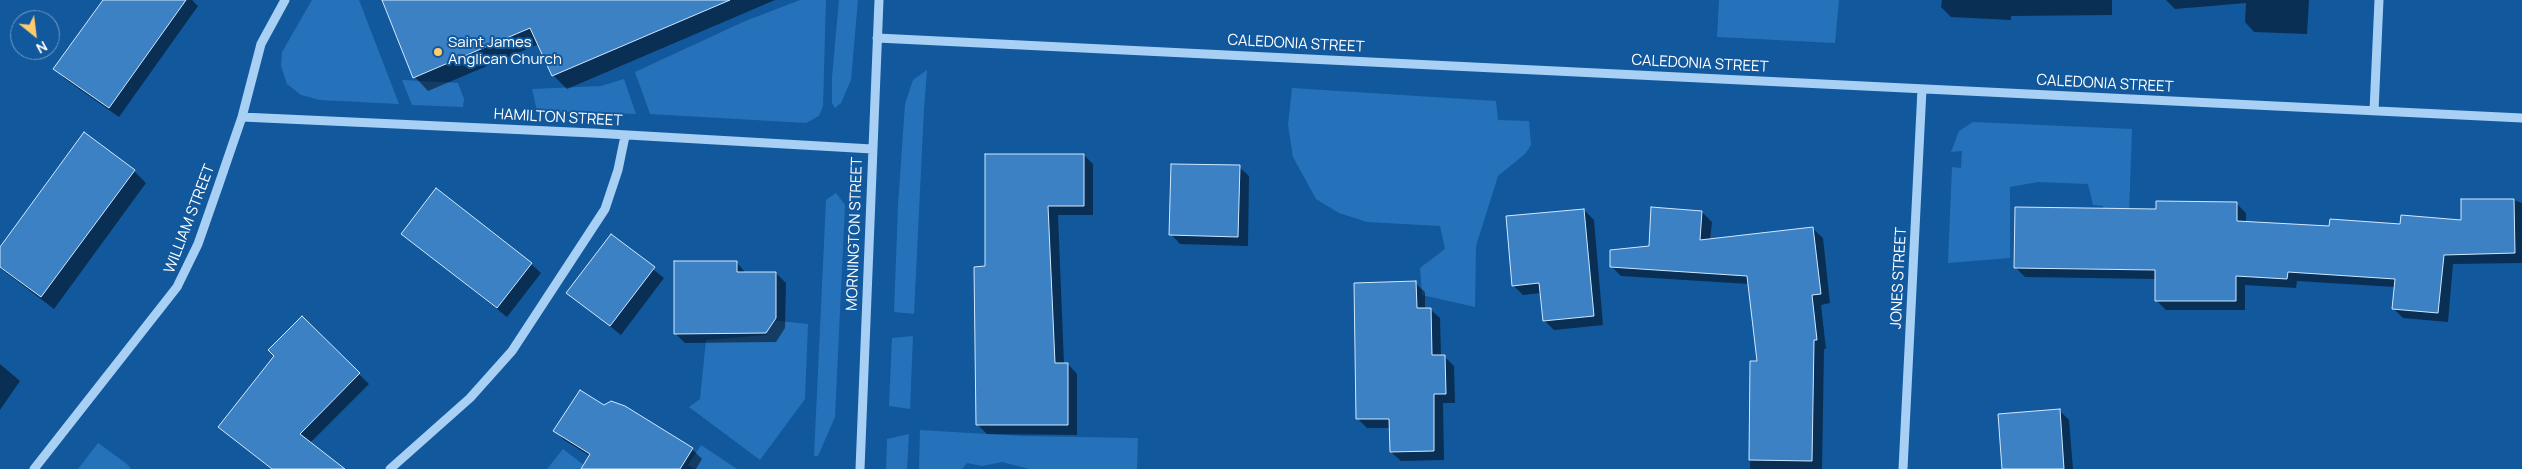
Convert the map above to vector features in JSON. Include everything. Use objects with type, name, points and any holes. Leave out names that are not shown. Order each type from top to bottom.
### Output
[{"type":"street","name":"WILLIAM STREET","points":[[34,469],[177,287],[198,244],[242,117],[261,44],[285,0]]},
{"type":"street","name":"MORNINGTON STREET","points":[[860,469],[872,150],[880,0]]},
{"type":"street","points":[[2374,111],[2380,0]]},
{"type":"street","name":"CALEDONIA STREET","points":[[877,38],[2522,118]]},
{"type":"street","name":"JONES STREET","points":[[1903,469],[1922,89]]},
{"type":"street","name":"HAMILTON STREET","points":[[242,117],[872,150]]},
{"type":"street","points":[[390,469],[470,398],[512,351],[605,208],[618,170],[626,136]]},
{"type":"shaded area","points":[[312,0],[359,0],[399,104],[320,100],[301,95],[287,84],[281,66],[282,52]]},
{"type":"shaded area","points":[[800,0],[826,0],[823,106],[819,116],[806,123],[650,114],[635,72],[743,22]]},
{"type":"shaded area","points":[[839,0],[858,0],[851,80],[841,103],[835,108],[832,103],[832,77]]},
{"type":"shaded area","points":[[1719,0],[1839,0],[1835,43],[1717,37]]},
{"type":"shaded area","points":[[927,70],[914,314],[894,312],[898,206],[905,104],[913,80]]},
{"type":"shaded area","points":[[624,79],[636,114],[537,111],[532,89],[601,86]]},
{"type":"shaded area","points":[[402,80],[458,83],[464,99],[463,107],[412,105]]},
{"type":"shaded area","points":[[1292,88],[1496,101],[1498,120],[1529,121],[1531,145],[1525,154],[1498,176],[1476,246],[1475,307],[1422,295],[1420,268],[1445,249],[1440,226],[1367,222],[1339,213],[1316,199],[1293,157],[1288,125]]},
{"type":"shaded area","points":[[1973,122],[2132,129],[2129,213],[2106,251],[2103,206],[2093,205],[2088,184],[2038,182],[2010,187],[2010,258],[1948,263],[1952,167],[1961,168],[1962,151],[1951,152],[1959,131]]},
{"type":"shaded area","points":[[836,193],[845,205],[835,417],[818,456],[814,456],[826,200]]},
{"type":"shaded area","points":[[770,320],[808,324],[805,399],[760,460],[689,407],[700,399],[706,340],[766,335]]},
{"type":"shaded area","points":[[913,336],[910,409],[889,406],[892,338]]},
{"type":"shaded area","points":[[920,430],[1021,436],[1138,438],[1137,469],[1029,469],[1002,462],[982,466],[967,463],[962,469],[919,469]]},
{"type":"shaded area","points":[[909,434],[907,469],[886,469],[887,439]]},
{"type":"shaded area","points":[[98,443],[127,464],[131,469],[78,469]]},
{"type":"shaded area","points":[[701,445],[737,469],[694,469],[688,465]]},
{"type":"shaded area","points":[[563,449],[589,469],[547,469]]},
{"type":"building","points":[[103,0],[186,0],[109,108],[53,69]]},
{"type":"building","name":"Saint James Anglican Church","points":[[382,0],[730,0],[552,76],[530,28],[413,78]]},
{"type":"building","points":[[84,132],[135,170],[41,297],[0,267],[0,247]]},
{"type":"building","points":[[985,154],[1084,154],[1084,206],[1048,206],[1055,363],[1068,363],[1068,425],[976,425],[974,267],[985,266]]},
{"type":"building","points":[[1171,164],[1240,165],[1238,237],[1169,235]]},
{"type":"building","points":[[436,188],[532,263],[497,308],[401,234]]},
{"type":"building","points":[[2461,199],[2514,199],[2515,253],[2444,255],[2438,313],[2392,309],[2395,279],[2288,272],[2287,279],[2236,276],[2236,301],[2155,301],[2155,270],[2014,268],[2015,207],[2156,209],[2156,201],[2237,202],[2237,221],[2329,226],[2330,219],[2400,224],[2401,215],[2461,220]]},
{"type":"building","points":[[1651,207],[1702,211],[1700,240],[1813,227],[1821,294],[1812,295],[1817,340],[1814,340],[1812,461],[1749,460],[1750,361],[1757,361],[1747,276],[1610,267],[1610,250],[1649,246]]},
{"type":"building","points":[[1584,209],[1594,316],[1543,321],[1539,283],[1512,286],[1506,216]]},
{"type":"building","points":[[611,234],[655,267],[610,326],[566,293]]},
{"type":"building","points":[[674,261],[737,261],[737,272],[776,272],[776,318],[766,333],[674,334]]},
{"type":"building","points":[[1416,281],[1417,308],[1431,308],[1432,355],[1445,355],[1446,394],[1434,394],[1434,451],[1390,452],[1389,419],[1356,419],[1354,283]]},
{"type":"building","points":[[302,316],[360,373],[300,434],[345,469],[272,469],[218,427],[274,356],[268,350]]},
{"type":"building","points":[[580,390],[604,405],[611,401],[625,406],[693,448],[680,469],[581,469],[590,454],[553,431]]},
{"type":"building","points":[[2060,409],[2064,469],[2002,469],[1998,414]]},
{"type":"place","name":"Saint James Anglican Church","points":[[438,52]]}]
